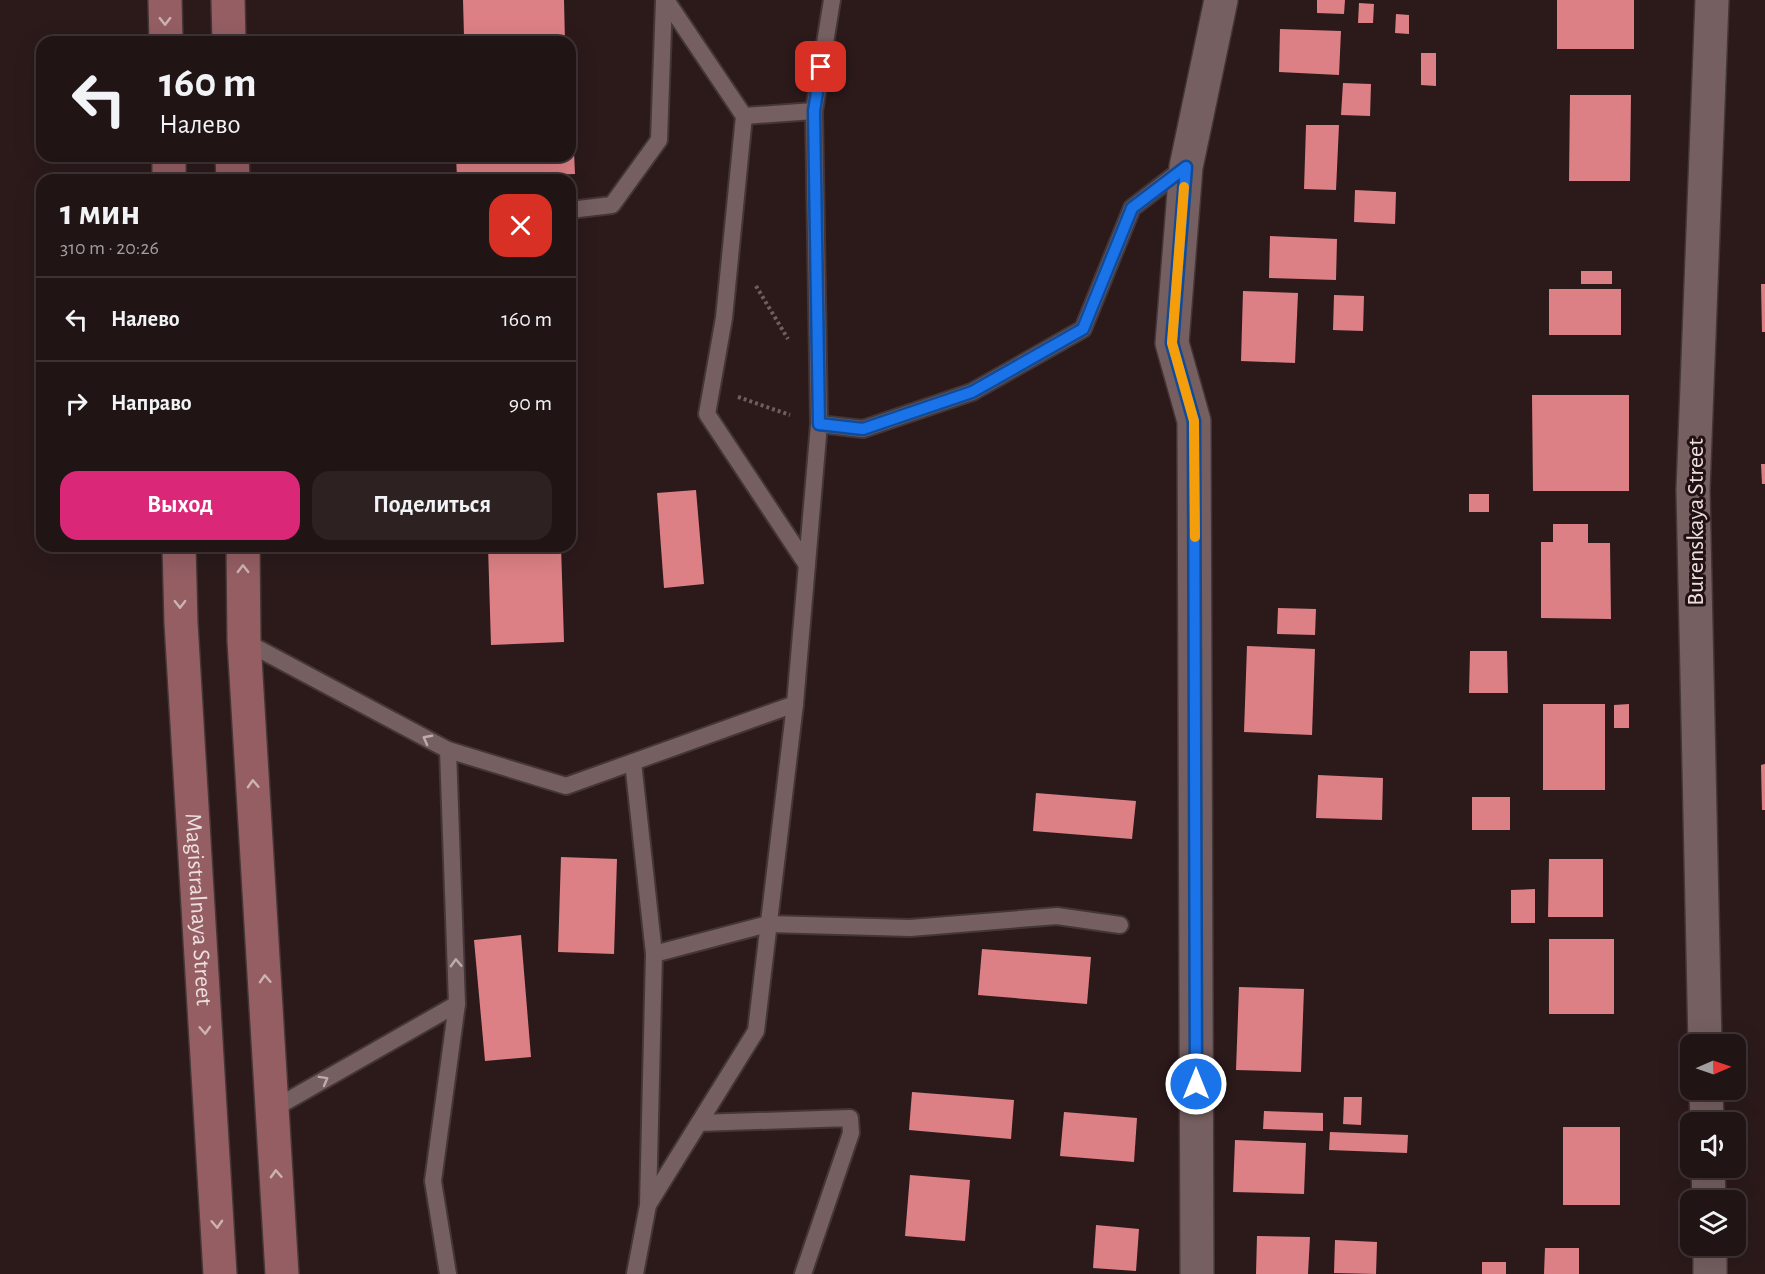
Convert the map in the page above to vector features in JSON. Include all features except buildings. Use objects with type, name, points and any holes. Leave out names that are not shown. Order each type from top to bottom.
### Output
[{"type":"main road","points":[[165,0],[166,36]]},
{"type":"main road","points":[[228,0],[229,36]]},
{"type":"main road","name":"Magistralnaya Street","points":[[179,552],[182,635],[220,1274]]},
{"type":"main road","points":[[243,552],[244,641],[282,1274]]},
{"type":"street","points":[[1197,1274],[1194,421],[1172,343],[1186,167],[1221,0]]},
{"type":"street","name":"Burenskaya Street","points":[[1705,1034],[1693,490],[1712,0]]},
{"type":"street","points":[[1710,1256],[1710,1274]]},
{"type":"lane","points":[[665,0],[744,116],[724,318],[706,414],[807,565]]},
{"type":"lane","points":[[576,209],[612,205],[659,140],[665,0]]},
{"type":"lane","points":[[648,1206],[756,1031],[795,704],[819,424],[814,111],[832,0]]},
{"type":"lane","points":[[744,116],[814,111]]},
{"type":"lane","points":[[819,424],[863,429],[972,392],[1083,329],[1132,208],[1186,167]]},
{"type":"lane","points":[[244,641],[448,750],[566,786],[795,704]]},
{"type":"lane","points":[[448,750],[457,1004],[433,1181],[448,1274]]},
{"type":"lane","points":[[633,762],[654,954],[648,1206],[635,1274]]},
{"type":"lane","points":[[654,954],[768,924],[910,928],[1057,915],[1120,925]]},
{"type":"lane","points":[[273,1109],[457,1004]]},
{"type":"lane","points":[[699,1123],[850,1119],[851,1133],[803,1274]]},
{"type":"path","points":[[732,248],[818,386]]},
{"type":"path","points":[[711,388],[819,424]]},
{"type":"slow traffic","points":[[1184,187],[1172,343],[1194,421],[1195,537]]},
{"type":"route","points":[[821,67],[814,111],[819,424],[863,429],[972,392],[1083,329],[1132,208],[1186,167],[1172,343],[1194,421],[1196,1084]]}]
